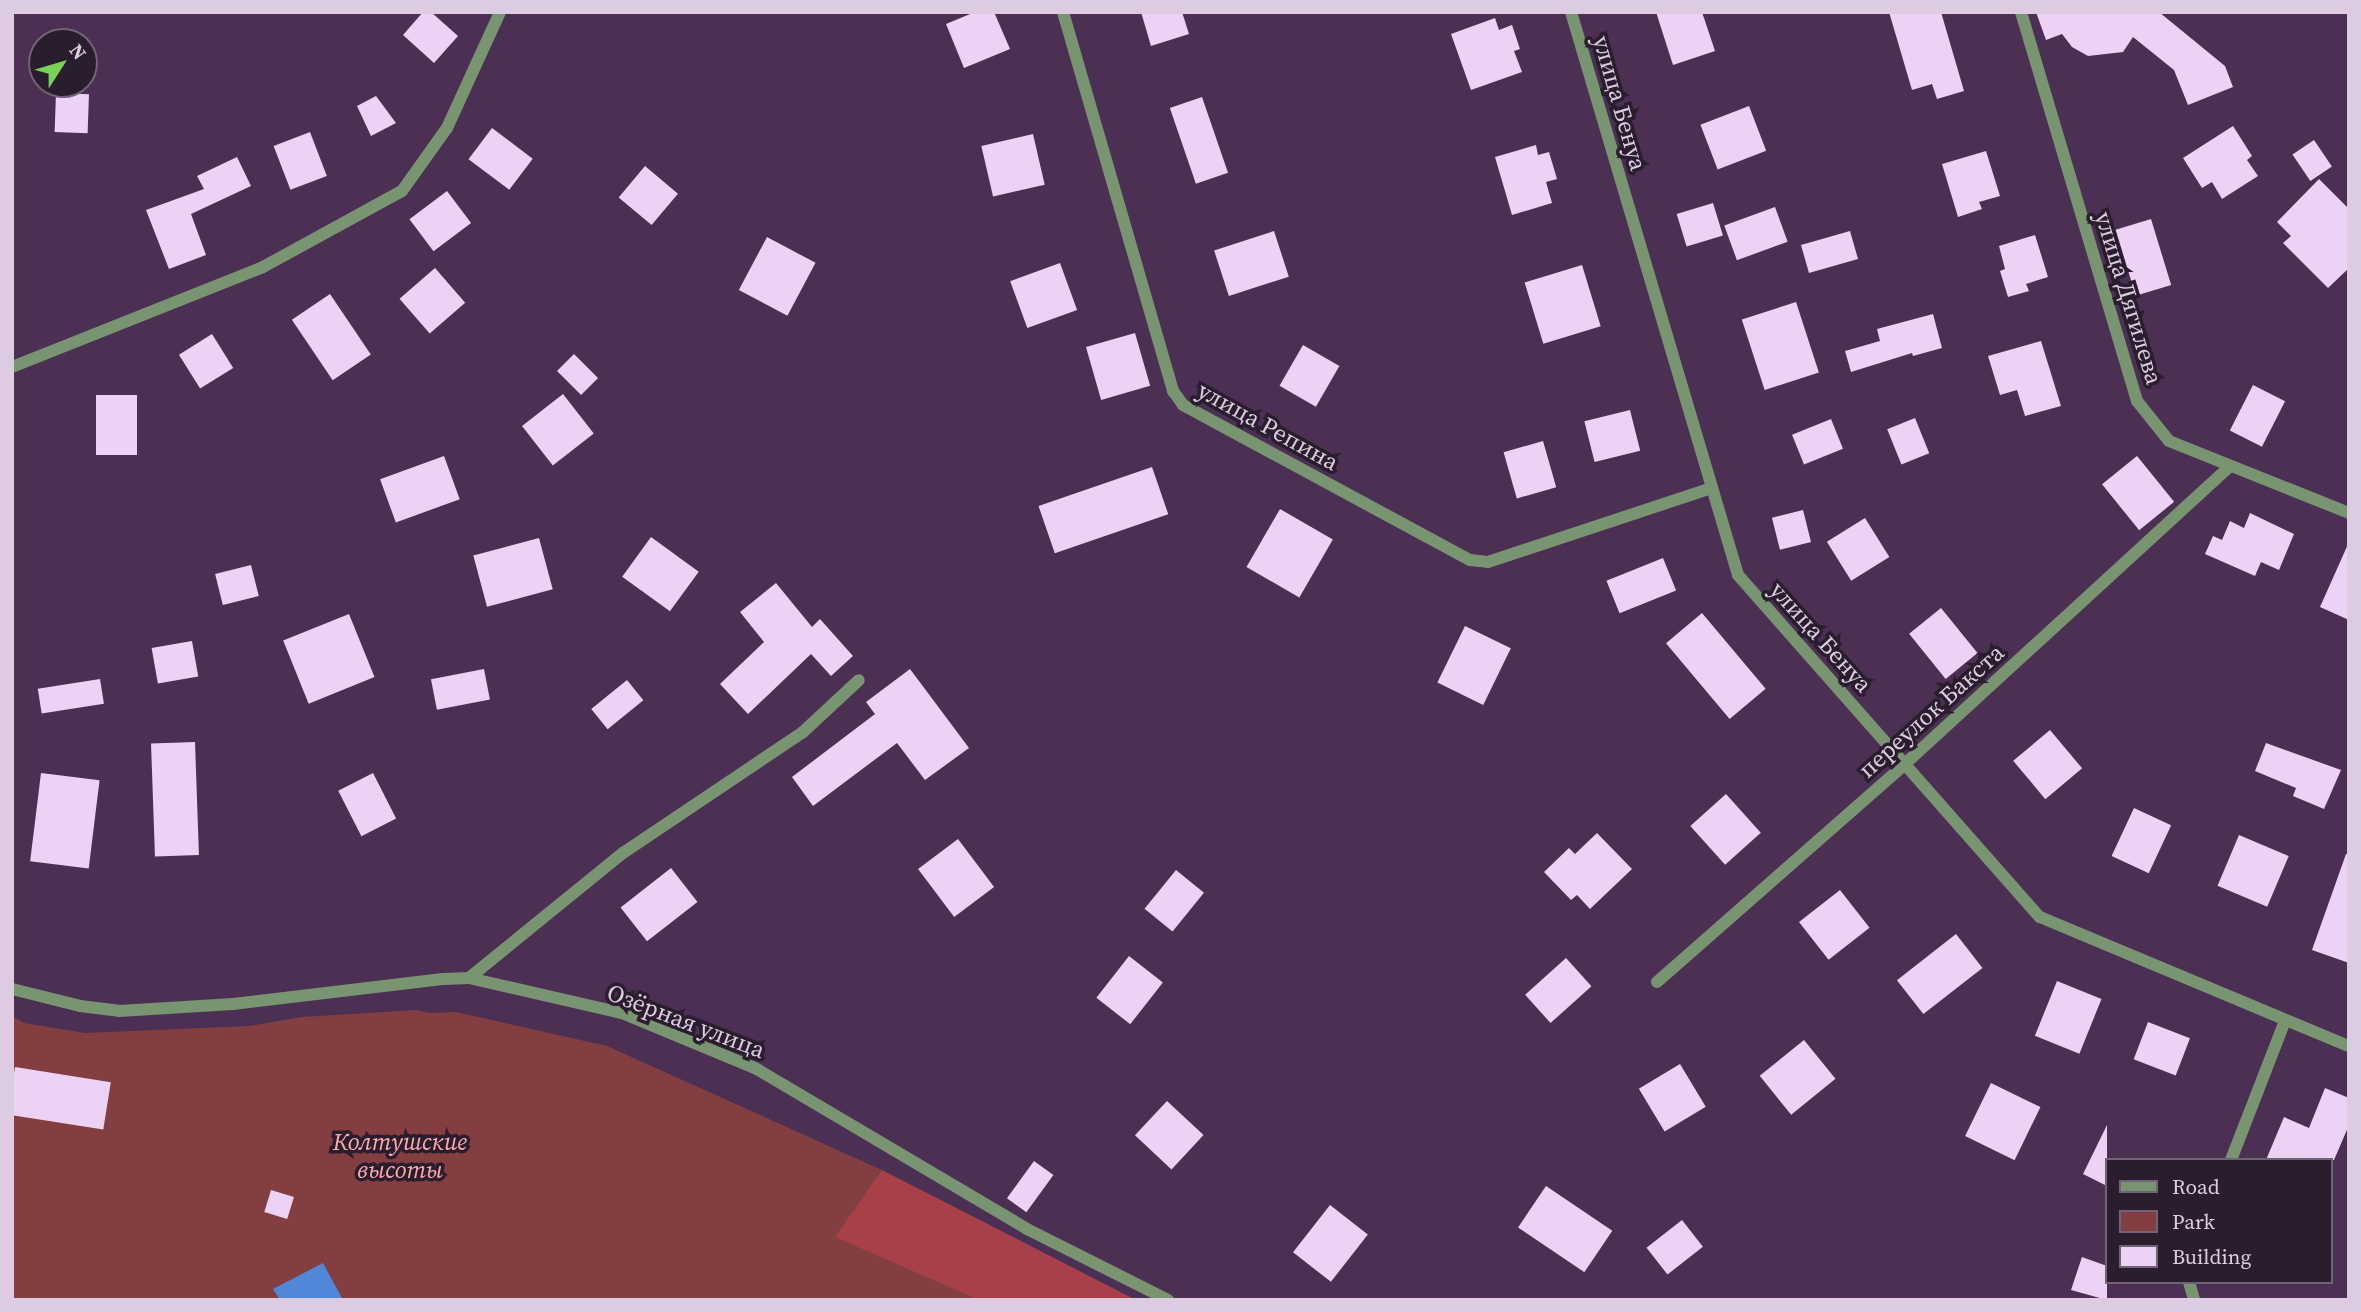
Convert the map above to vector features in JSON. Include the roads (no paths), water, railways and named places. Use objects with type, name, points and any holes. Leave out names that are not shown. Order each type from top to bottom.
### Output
[{"type":"street","points":[[12,368],[263,267],[402,191],[447,128],[500,12]]},
{"type":"street","name":"улица Репина","points":[[1063,12],[1173,391],[1183,405],[1470,560],[1488,562],[1712,488]]},
{"type":"street","name":"улица Бенуа","points":[[1571,12],[1738,575],[2040,917],[2349,1046]]},
{"type":"street","name":"улица Дягилева","points":[[2021,12],[2137,401],[2169,442],[2349,513]]},
{"type":"street","name":"переулок Бакста","points":[[1657,982],[1906,763],[2230,467]]},
{"type":"street","points":[[469,978],[534,929],[623,853],[803,732],[859,680]]},
{"type":"street","name":"Озёрная улица","points":[[12,989],[80,1006],[119,1011],[233,1004],[469,978],[622,1013],[755,1068],[1027,1229],[1168,1300]]},
{"type":"street","points":[[2232,1158],[2285,1021]]},
{"type":"water","points":[[323,1263],[343,1300],[280,1300],[273,1289]]},
{"type":"park label","name":"Колтушские высоты","points":[[400,1156]]}]
